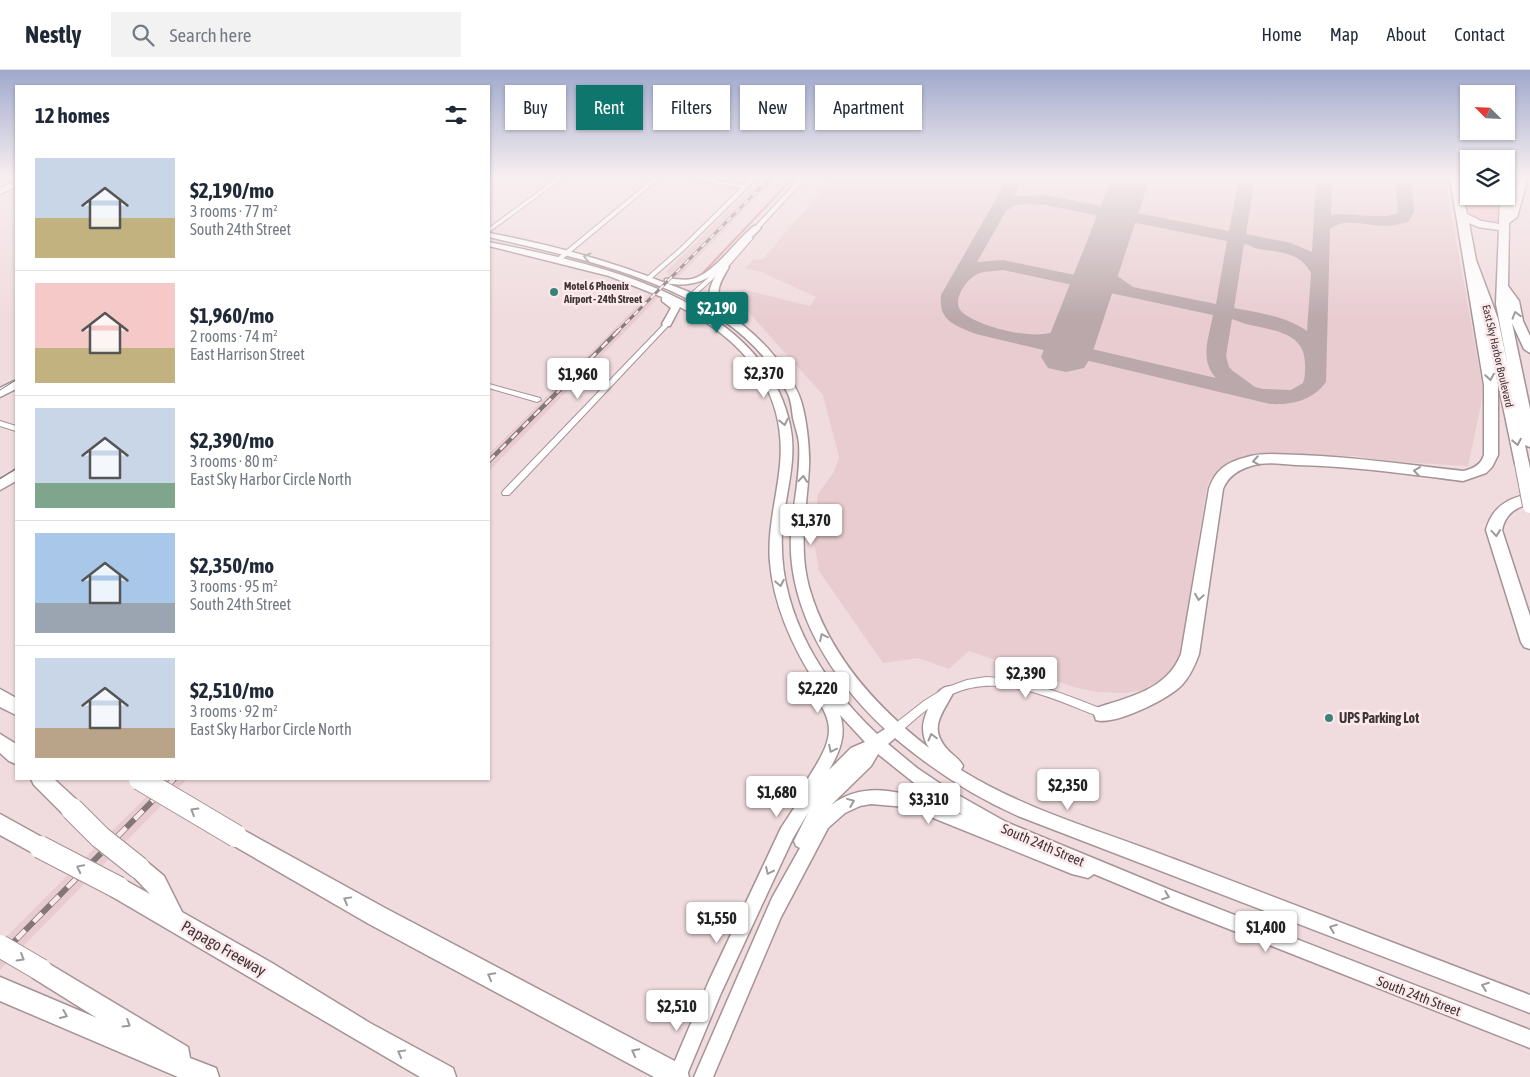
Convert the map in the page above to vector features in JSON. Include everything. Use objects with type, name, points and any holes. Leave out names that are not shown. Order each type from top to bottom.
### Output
[{"type":"highway","name":"East Sky Harbor Boulevard","points":[[1464,225],[1470,260],[1492,319],[1530,506]]},
{"type":"highway","name":"East Sky Harbor Boulevard","points":[[1504,225],[1502,282],[1505,322],[1530,442]]},
{"type":"highway","points":[[1103,714],[1137,703],[1161,690],[1176,680],[1186,666],[1190,654],[1216,488],[1220,477],[1229,470],[1256,460],[1304,459],[1350,462],[1463,476],[1480,472],[1489,463],[1491,454],[1491,385],[1470,260]]},
{"type":"highway","points":[[1502,282],[1513,302],[1517,321],[1530,349]]},
{"type":"highway","points":[[1530,499],[1513,504],[1503,511],[1496,520],[1494,530],[1530,642]]},
{"type":"highway","points":[[0,697],[15,706]]},
{"type":"highway","points":[[0,742],[15,755]]},
{"type":"highway","points":[[42,780],[100,837],[156,883],[174,919]]},
{"type":"highway","points":[[142,780],[377,916],[677,1077]]},
{"type":"highway","name":"Papago Freeway","points":[[0,824],[120,888],[264,971],[362,1031],[444,1077]]},
{"type":"highway","points":[[0,834],[40,847]]},
{"type":"highway","points":[[0,946],[212,1077]]},
{"type":"highway","points":[[9,992],[208,1077]]},
{"type":"main road","points":[[651,276],[674,282],[702,279],[710,275],[747,234],[757,228]]},
{"type":"main road","name":"South 24th Street","points":[[490,235],[567,252],[651,276],[692,297],[740,328],[772,359],[794,397],[801,416],[804,440],[804,466],[797,535],[800,578],[818,626],[842,669],[866,699],[896,729],[935,761],[1005,802],[1057,824],[1122,846],[1530,1004]]},
{"type":"main road","name":"South 24th Street","points":[[490,244],[612,274],[668,296],[707,319],[741,345],[761,366],[779,402],[785,426],[786,450],[775,536],[782,591],[792,626],[806,656],[826,686],[852,718],[877,743],[917,777],[980,817],[1120,878],[1530,1039]]},
{"type":"main road","points":[[725,267],[713,289],[714,302],[763,342],[772,359]]},
{"type":"main road","points":[[591,269],[675,304],[676,309],[667,324]]},
{"type":"main road","points":[[612,274],[643,281],[676,296],[692,297],[695,304],[729,327],[750,346],[757,354],[761,366]]},
{"type":"main road","points":[[667,324],[686,316],[707,319]]},
{"type":"main road","points":[[0,381],[15,373]]},
{"type":"main road","points":[[0,393],[15,385]]},
{"type":"main road","points":[[0,474],[15,464]]},
{"type":"main road","points":[[0,485],[15,476]]},
{"type":"main road","points":[[677,1077],[715,987],[787,832],[833,747],[837,729],[835,716],[794,649],[792,626]]},
{"type":"main road","points":[[947,691],[934,709],[930,723],[934,744],[943,757],[968,774],[996,789],[1122,846]]},
{"type":"main road","points":[[800,810],[856,753],[877,743],[896,729]]},
{"type":"main road","points":[[776,911],[796,855],[813,818],[834,791],[866,761],[877,743]]},
{"type":"main road","points":[[703,1077],[776,911],[822,823],[830,814],[846,803],[870,797],[884,796],[906,800],[1072,866],[1120,878]]},
{"type":"main road","points":[[755,902],[776,911]]},
{"type":"street","points":[[558,260],[600,225]]},
{"type":"street","points":[[651,276],[706,225]]},
{"type":"street","points":[[692,297],[760,225]]},
{"type":"street","points":[[692,297],[725,267],[757,228]]},
{"type":"street","points":[[506,493],[667,324]]},
{"type":"street","points":[[490,386],[537,400]]},
{"type":"street","points":[[0,423],[15,429]]},
{"type":"street","points":[[896,729],[947,691],[973,683],[1004,681],[1031,687],[1103,714]]},
{"type":"shaded area","points":[[714,225],[729,225],[490,470],[490,453],[669,274],[666,272]]},
{"type":"shaded area","points":[[792,225],[1453,225],[1482,384],[1481,405],[1468,466],[1381,461],[1355,456],[1264,455],[1241,458],[1223,466],[1209,481],[1206,491],[1180,655],[1164,678],[1143,690],[1125,693],[1096,692],[1077,688],[969,651],[949,669],[918,658],[883,663],[819,571],[813,534],[818,494],[834,472],[839,457],[823,395],[743,306],[741,289],[810,306],[816,297],[761,272],[745,268],[754,259],[762,260]]},
{"type":"shaded area","points":[[163,780],[186,780],[0,970],[0,943]]},
{"type":"waterway","points":[[702,274],[748,225]]},
{"type":"taxiway","points":[[989,225],[950,295],[949,307],[954,315],[964,322],[983,330],[1263,396],[1284,397],[1299,395],[1311,388],[1315,382],[1320,273]]},
{"type":"taxiway","points":[[1174,225],[1237,237]]},
{"type":"taxiway","points":[[1237,237],[1239,225]]},
{"type":"taxiway","points":[[1320,273],[1322,225]]},
{"type":"taxiway","points":[[1322,228],[1325,225]]},
{"type":"taxiway","points":[[1224,311],[1237,237]]},
{"type":"taxiway","points":[[1237,237],[1277,245]]},
{"type":"taxiway","points":[[1259,244],[1276,245],[1302,253],[1316,265],[1320,273]]},
{"type":"taxiway","points":[[1101,261],[1105,276],[1126,290]]},
{"type":"taxiway","points":[[960,278],[974,268],[1003,265],[1224,311]]},
{"type":"taxiway","points":[[1224,311],[1269,321]]},
{"type":"taxiway","points":[[1224,311],[1216,356],[1217,362],[1222,372],[1230,380],[1245,389]]},
{"type":"taxiway","points":[[1252,320],[1271,322],[1299,334],[1307,340],[1316,357]]},
{"type":"taxiway","points":[[1036,340],[1060,337],[1079,322]]},
{"type":"runway","points":[[1066,357],[1114,225]]},
{"type":"tram line","points":[[0,390],[15,381]]},
{"type":"tram line","points":[[0,479],[15,469]]},
{"type":"railway","points":[[617,332],[723,225]]},
{"type":"railway","points":[[490,460],[618,331]]},
{"type":"railway","points":[[0,956],[173,780]]},
{"type":"place","name":"Motel 6 Phoenix Airport - 24th Street","points":[[554,292]]},
{"type":"place","name":"UPS Parking Lot","points":[[1329,718]]}]
